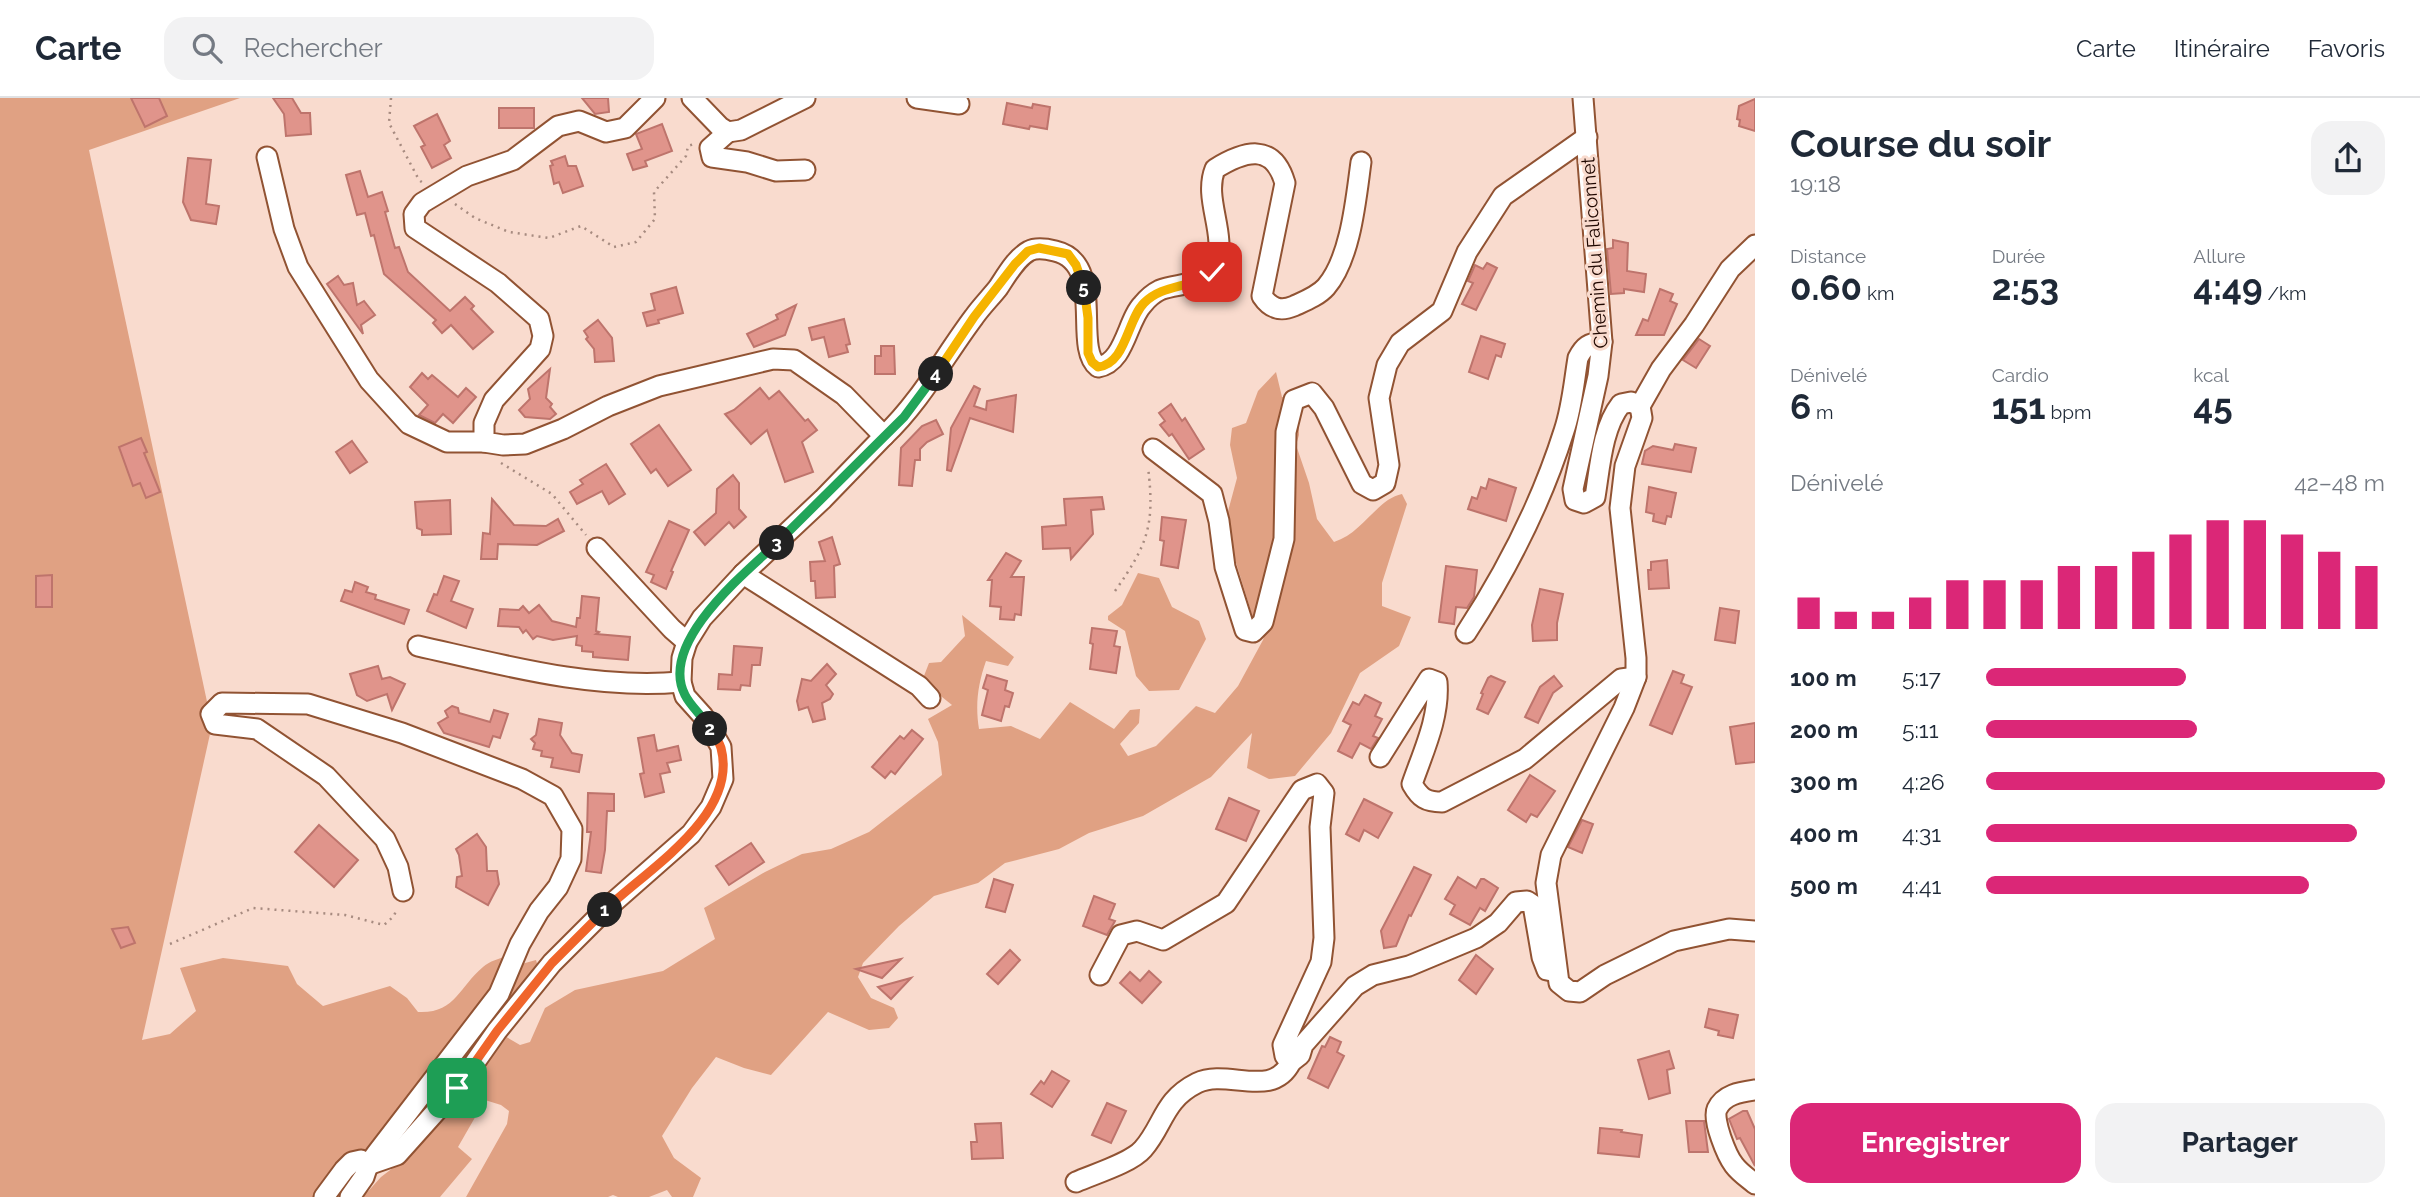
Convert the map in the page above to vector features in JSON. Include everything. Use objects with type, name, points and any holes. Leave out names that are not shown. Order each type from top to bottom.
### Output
[{"type":"street","points":[[484,442],[484,423],[494,400],[540,349],[543,336],[539,319],[498,283],[415,228],[414,214],[422,203],[467,176],[513,160],[558,126],[579,121],[607,132],[625,128],[655,98]]},
{"type":"street","points":[[692,98],[724,130],[741,130],[805,98]]},
{"type":"street","points":[[917,98],[959,104]]},
{"type":"street","name":"Chemin du Faliconnet","points":[[1588,100],[1587,137],[1602,342],[1598,376],[1573,489],[1575,500],[1584,503],[1595,497],[1604,444],[1614,412],[1621,404],[1631,402],[1640,407]]},
{"type":"street","points":[[724,130],[710,148],[712,158],[747,162],[776,171],[805,170]]},
{"type":"street","points":[[1153,449],[1212,494],[1219,521],[1225,567],[1245,629],[1253,632],[1264,622],[1284,539],[1286,432],[1294,400],[1312,393],[1324,408],[1362,484],[1373,490],[1385,483],[1388,465],[1379,398],[1387,365],[1400,343],[1442,311],[1467,252],[1503,196],[1587,137]]},
{"type":"street","points":[[368,1165],[397,1155],[457,1088],[497,1031],[552,963],[608,907],[691,834],[711,807],[723,779],[721,747],[703,716],[685,695],[681,682],[682,658],[687,642],[702,618],[743,575],[904,417],[1015,264],[1028,251],[1039,248],[1068,254],[1083,281],[1088,318],[1088,353],[1098,367],[1106,366],[1116,356],[1141,305],[1158,291],[1205,278],[1212,272],[1217,262],[1219,247],[1210,181],[1215,169],[1244,153],[1263,155],[1281,170],[1285,183],[1262,296],[1267,304],[1276,309],[1289,308],[1308,300],[1325,288],[1338,270],[1355,201],[1361,162]]},
{"type":"street","points":[[267,157],[284,229],[298,267],[369,380],[409,424],[447,442],[525,444],[659,386],[772,359],[794,360],[844,395],[884,436]]},
{"type":"street","points":[[1755,245],[1730,269],[1694,325],[1661,369],[1640,407],[1642,418],[1625,466],[1620,508],[1636,677],[1624,708],[1551,855],[1546,883],[1559,983],[1569,991],[1580,992],[1605,975],[1674,941],[1729,929],[1755,930]]},
{"type":"street","points":[[1466,633],[1523,538],[1565,429],[1578,358],[1590,343],[1602,342]]},
{"type":"street","points":[[597,548],[687,642]]},
{"type":"street","points":[[743,575],[919,686],[930,698]]},
{"type":"street","points":[[418,646],[534,672],[649,685],[681,682]]},
{"type":"street","points":[[1380,757],[1429,679],[1437,682],[1438,699],[1412,784],[1428,802],[1442,802],[1525,760],[1621,679],[1636,677]]},
{"type":"street","points":[[350,1197],[364,1177],[368,1165],[499,995],[520,944],[539,911],[558,887],[571,859],[572,828],[553,796],[522,779],[402,733],[308,704],[222,703],[211,714],[215,724],[257,729],[326,776],[386,839],[398,867],[402,891]]},
{"type":"street","points":[[1100,975],[1121,935],[1137,931],[1163,940],[1226,902],[1302,790],[1317,784],[1324,793],[1320,827],[1323,951],[1321,962],[1283,1045],[1285,1056],[1291,1062]]},
{"type":"street","points":[[1076,1182],[1141,1151],[1172,1102],[1201,1081],[1212,1079],[1260,1082],[1274,1079],[1300,1055],[1303,1045],[1355,986],[1373,975],[1409,965],[1476,938],[1498,923],[1516,902],[1527,901],[1533,905],[1542,957],[1547,970],[1557,971]]},
{"type":"street","points":[[1755,1090],[1735,1093],[1718,1107],[1716,1114],[1722,1142],[1734,1165],[1755,1184]]},
{"type":"street","points":[[324,1197],[352,1162],[361,1160],[368,1165]]},
{"type":"path","points":[[391,98],[389,123],[419,180],[475,218],[509,232],[549,238],[581,226],[614,247],[636,242],[655,219],[654,192],[686,156],[688,146],[724,130]]},
{"type":"path","points":[[484,442],[493,457],[552,494],[597,548]]},
{"type":"path","points":[[1115,591],[1135,562],[1148,532],[1152,501],[1147,457],[1153,449]]},
{"type":"path","points":[[170,944],[253,908],[345,915],[384,925],[394,916],[402,891]]},
{"type":"shaded area","points":[[0,98],[240,98],[89,150],[212,725],[142,1040],[170,1034],[196,1011],[180,968],[223,958],[288,966],[297,984],[323,1006],[390,986],[407,998],[418,1012],[440,1009],[448,1004],[485,965],[508,955],[518,965],[536,960],[539,970],[402,1144],[370,1148],[352,1159],[320,1197],[0,1197]]},
{"type":"shaded area","points":[[1276,372],[1282,397],[1289,398],[1299,411],[1299,435],[1296,445],[1309,483],[1317,519],[1334,542],[1344,538],[1393,497],[1402,494],[1407,504],[1382,583],[1382,606],[1411,617],[1399,646],[1360,673],[1331,733],[1295,776],[1269,779],[1247,768],[1252,733],[1211,777],[1143,816],[1089,833],[1059,849],[1005,863],[978,883],[934,896],[899,926],[863,963],[858,977],[871,998],[894,1008],[898,1018],[889,1028],[869,1030],[828,1012],[771,1075],[716,1057],[692,1088],[662,1136],[674,1158],[701,1178],[693,1197],[672,1197],[667,1190],[649,1197],[466,1197],[507,1124],[509,1111],[501,1105],[485,1100],[458,1147],[472,1159],[440,1197],[363,1197],[381,1177],[406,1158],[503,1035],[520,1045],[530,1042],[545,1008],[575,990],[663,971],[715,939],[704,908],[802,854],[831,849],[869,832],[942,775],[938,742],[928,719],[952,705],[922,681],[929,663],[941,662],[965,636],[962,615],[1014,657],[1008,666],[986,661],[978,694],[979,729],[1011,726],[1040,739],[1070,702],[1114,729],[1130,710],[1140,709],[1139,723],[1120,744],[1128,756],[1156,746],[1196,706],[1215,713],[1238,686],[1263,640],[1295,532],[1293,494],[1253,618],[1234,556],[1227,515],[1237,478],[1230,445],[1232,428],[1246,423],[1258,391]]},
{"type":"shaded area","points":[[1138,573],[1159,578],[1172,607],[1199,621],[1206,639],[1179,690],[1149,691],[1136,676],[1125,631],[1108,620],[1108,616],[1122,605]]},
{"type":"building","points":[[131,98],[159,98],[167,116],[145,127]]},
{"type":"building","points":[[273,98],[292,98],[301,113],[310,113],[311,134],[286,136],[284,114]]},
{"type":"building","points":[[582,98],[608,98],[609,112],[595,114]]},
{"type":"building","points":[[1755,99],[1755,131],[1739,126],[1740,120],[1737,119],[1739,106]]},
{"type":"building","points":[[1007,103],[1032,108],[1033,104],[1050,107],[1047,129],[1003,124]]},
{"type":"building","points":[[499,108],[534,108],[534,128],[499,128]]},
{"type":"building","points":[[437,114],[450,141],[444,145],[451,158],[432,168],[421,147],[425,145],[414,126]]},
{"type":"building","points":[[662,124],[672,151],[645,161],[647,166],[633,170],[627,154],[642,149],[636,134]]},
{"type":"building","points":[[565,156],[568,166],[576,166],[583,186],[563,193],[559,182],[554,184],[550,166],[553,165],[551,161]]},
{"type":"building","points":[[188,158],[211,160],[206,204],[219,206],[216,224],[191,220],[183,202]]},
{"type":"building","points":[[360,171],[368,197],[382,192],[395,248],[399,247],[408,272],[450,311],[465,297],[474,306],[471,309],[493,332],[473,349],[451,325],[442,333],[433,323],[436,320],[384,274],[374,235],[371,236],[365,213],[357,215],[346,175]]},
{"type":"building","points":[[1613,240],[1628,243],[1627,271],[1646,274],[1644,292],[1624,289],[1624,293],[1611,294],[1607,249],[1613,248]]},
{"type":"building","points":[[1487,263],[1497,268],[1476,310],[1462,304],[1473,283],[1468,281],[1475,265],[1483,269]]},
{"type":"building","points":[[338,276],[344,285],[353,283],[357,305],[364,301],[375,315],[361,325],[363,334],[327,284]]},
{"type":"building","points":[[676,287],[683,313],[647,326],[643,313],[655,310],[651,294]]},
{"type":"building","points":[[1660,289],[1673,294],[1670,301],[1677,304],[1664,335],[1636,335],[1643,319],[1648,321]]},
{"type":"building","points":[[796,305],[785,335],[754,347],[747,334],[778,319],[776,315]]},
{"type":"building","points":[[844,319],[850,344],[846,345],[848,352],[829,357],[824,337],[812,340],[809,328]]},
{"type":"building","points":[[598,320],[612,338],[614,361],[595,362],[594,349],[586,339],[588,337],[584,331]]},
{"type":"building","points":[[1481,336],[1505,344],[1501,357],[1496,355],[1488,379],[1469,372]]},
{"type":"building","points":[[1699,339],[1710,346],[1696,368],[1683,360]]},
{"type":"building","points":[[881,346],[894,346],[895,374],[875,374],[875,356],[881,356]]},
{"type":"building","points":[[550,369],[546,398],[556,414],[550,419],[525,417],[519,410],[530,399],[528,389]]},
{"type":"building","points":[[422,373],[428,379],[432,375],[458,397],[466,388],[476,397],[453,423],[443,414],[435,423],[419,415],[428,405],[410,387]]},
{"type":"building","points":[[974,386],[980,389],[974,406],[986,410],[987,401],[1016,395],[1013,432],[970,418],[951,471],[947,470],[951,428]]},
{"type":"building","points":[[760,388],[769,399],[779,391],[805,421],[808,419],[817,430],[802,442],[813,472],[785,482],[767,430],[751,444],[725,414],[734,410]]},
{"type":"building","points":[[1171,404],[1182,421],[1185,418],[1204,449],[1189,459],[1172,434],[1169,436],[1160,425],[1165,421],[1159,413]]},
{"type":"building","points":[[936,420],[943,434],[920,449],[920,460],[915,460],[912,486],[899,485],[901,448],[922,426]]},
{"type":"building","points":[[659,425],[691,470],[668,486],[656,469],[651,473],[631,444]]},
{"type":"building","points":[[141,438],[147,452],[144,453],[160,492],[146,498],[140,483],[133,486],[119,447]]},
{"type":"building","points":[[352,441],[367,462],[350,473],[336,452]]},
{"type":"building","points":[[1675,444],[1696,448],[1691,472],[1642,464],[1645,451],[1653,446],[1673,450]]},
{"type":"building","points":[[606,464],[625,494],[609,504],[602,491],[577,504],[570,492],[583,484],[580,480]]},
{"type":"building","points":[[733,475],[739,483],[739,509],[746,517],[734,528],[729,522],[705,545],[694,532],[716,513],[717,489]]},
{"type":"building","points":[[1489,479],[1516,488],[1506,521],[1468,509],[1472,497],[1477,499],[1481,487],[1486,489]]},
{"type":"building","points":[[1649,487],[1676,493],[1671,517],[1667,516],[1665,524],[1653,521],[1654,514],[1646,512]]},
{"type":"building","points":[[1102,497],[1104,509],[1091,510],[1093,534],[1071,559],[1070,548],[1043,549],[1042,527],[1066,525],[1064,499]]},
{"type":"building","points":[[492,499],[514,525],[546,526],[558,519],[564,531],[537,545],[498,544],[497,559],[481,559],[483,533],[490,534]]},
{"type":"building","points":[[450,500],[451,534],[422,535],[422,530],[417,528],[415,502]]},
{"type":"building","points":[[1162,517],[1186,520],[1178,568],[1161,565],[1164,541],[1160,540]]},
{"type":"building","points":[[669,521],[689,530],[666,589],[651,582],[654,575],[646,572]]},
{"type":"building","points":[[832,537],[840,564],[834,566],[835,597],[816,598],[815,581],[811,581],[810,562],[825,561],[819,542]]},
{"type":"building","points":[[1006,553],[1021,561],[1011,577],[1024,577],[1021,615],[1015,614],[1014,620],[1000,619],[1001,607],[990,606],[992,580],[988,580]]},
{"type":"building","points":[[1667,560],[1669,588],[1649,589],[1648,570],[1651,570],[1651,562]]},
{"type":"building","points":[[1446,566],[1477,570],[1474,597],[1467,608],[1456,607],[1454,624],[1439,622]]},
{"type":"building","points":[[52,575],[52,607],[36,607],[36,576]]},
{"type":"building","points":[[444,576],[459,581],[451,601],[473,609],[466,628],[427,611]]},
{"type":"building","points":[[355,582],[368,587],[366,592],[376,595],[375,599],[409,610],[404,624],[341,601],[345,590],[352,592]]},
{"type":"building","points":[[1540,589],[1563,594],[1557,623],[1557,640],[1533,641],[1532,625]]},
{"type":"building","points":[[582,596],[599,598],[596,631],[599,632],[596,634],[630,637],[628,660],[593,657],[593,652],[582,651],[582,646],[576,645],[577,636],[553,640],[537,636],[533,639],[526,630],[523,633],[519,627],[498,626],[500,609],[519,610],[523,606],[529,613],[539,605],[552,621],[576,627],[577,618],[580,618]]},
{"type":"building","points":[[1720,608],[1739,611],[1735,643],[1715,640]]},
{"type":"building","points":[[1092,628],[1117,631],[1114,646],[1120,647],[1116,673],[1090,669]]},
{"type":"building","points":[[734,646],[762,648],[760,665],[752,665],[750,686],[741,685],[740,690],[718,689],[719,674],[732,675]]},
{"type":"building","points":[[827,664],[836,674],[826,685],[833,694],[822,703],[825,719],[813,722],[808,707],[799,710],[797,701],[802,679],[811,681]]},
{"type":"building","points":[[378,666],[382,679],[390,677],[405,684],[392,710],[387,694],[367,701],[357,695],[350,674]]},
{"type":"building","points":[[1673,671],[1684,675],[1681,683],[1692,687],[1672,734],[1650,725]]},
{"type":"building","points":[[987,675],[1007,681],[1005,690],[1013,693],[1009,707],[1005,706],[1001,721],[982,715],[988,690],[983,688]]},
{"type":"building","points":[[1491,676],[1505,682],[1488,714],[1477,709],[1483,694],[1481,693]]},
{"type":"building","points":[[1554,676],[1562,686],[1553,693],[1538,723],[1525,717],[1540,687]]},
{"type":"building","points":[[1365,695],[1381,703],[1375,716],[1382,719],[1373,736],[1378,738],[1371,749],[1360,743],[1352,758],[1338,751],[1351,725],[1343,721],[1353,702],[1359,705]]},
{"type":"building","points":[[452,706],[458,708],[459,713],[490,722],[494,710],[508,714],[500,738],[493,736],[489,747],[444,733],[438,723],[448,717],[445,711]]},
{"type":"building","points":[[539,719],[562,723],[560,735],[572,753],[582,755],[579,772],[551,767],[553,758],[541,756],[542,751],[533,749],[535,743],[531,739],[536,735]]},
{"type":"building","points":[[1755,723],[1755,762],[1736,764],[1730,727]]},
{"type":"building","points":[[912,730],[923,739],[895,774],[891,771],[885,778],[872,767],[900,736],[904,739]]},
{"type":"building","points":[[654,735],[657,751],[678,746],[681,760],[667,763],[670,772],[660,774],[664,792],[645,797],[640,774],[644,773],[638,738]]},
{"type":"building","points":[[1530,775],[1555,791],[1537,817],[1531,814],[1526,822],[1508,810]]},
{"type":"building","points":[[588,793],[614,794],[614,811],[607,811],[601,873],[586,871],[591,832],[587,832]]},
{"type":"building","points":[[1229,798],[1259,811],[1246,841],[1216,829]]},
{"type":"building","points":[[1364,799],[1392,813],[1378,838],[1364,830],[1359,841],[1346,834]]},
{"type":"building","points":[[1582,820],[1593,824],[1582,853],[1568,847]]},
{"type":"building","points":[[319,825],[358,860],[334,887],[295,852]]},
{"type":"building","points":[[477,834],[486,847],[487,871],[497,871],[499,884],[488,905],[456,887],[457,877],[462,876],[456,849]]},
{"type":"building","points":[[751,843],[764,862],[729,885],[716,866]]},
{"type":"building","points":[[1414,867],[1431,875],[1396,946],[1384,948],[1381,931]]},
{"type":"building","points":[[1458,877],[1476,888],[1481,879],[1484,879],[1498,888],[1485,911],[1480,908],[1470,925],[1450,914],[1455,905],[1445,899]]},
{"type":"building","points":[[994,879],[1013,885],[1005,912],[986,907]]},
{"type":"building","points":[[1094,896],[1115,904],[1109,919],[1115,921],[1107,935],[1083,926]]},
{"type":"building","points":[[128,927],[135,943],[121,948],[112,929]]},
{"type":"building","points":[[1010,950],[1020,960],[998,984],[987,974]]},
{"type":"building","points":[[1476,955],[1493,969],[1476,994],[1459,980]]},
{"type":"building","points":[[901,959],[882,978],[856,969]]},
{"type":"building","points":[[1149,971],[1161,982],[1142,1003],[1120,983],[1130,972],[1140,981]]},
{"type":"building","points":[[911,978],[891,999],[878,987]]},
{"type":"building","points":[[1709,1009],[1738,1015],[1733,1038],[1718,1035],[1719,1031],[1705,1027]]},
{"type":"building","points":[[1330,1037],[1341,1042],[1337,1052],[1344,1056],[1328,1088],[1308,1078],[1322,1046],[1325,1047]]},
{"type":"building","points":[[1669,1051],[1674,1068],[1667,1070],[1670,1093],[1649,1099],[1638,1060]]},
{"type":"building","points":[[1052,1071],[1069,1081],[1052,1107],[1031,1094],[1041,1081],[1044,1084]]},
{"type":"building","points":[[1107,1103],[1126,1111],[1111,1143],[1092,1135]]},
{"type":"building","points":[[1747,1111],[1755,1129],[1755,1166],[1740,1138],[1737,1139],[1729,1119]]},
{"type":"building","points":[[1686,1121],[1704,1121],[1708,1152],[1689,1152]]},
{"type":"building","points":[[1001,1123],[1003,1158],[972,1159],[971,1142],[977,1142],[975,1124]]},
{"type":"building","points":[[1600,1128],[1642,1135],[1639,1157],[1598,1153]]},
{"type":"route","points":[[457,1088],[497,1031],[552,963],[608,907],[691,834],[711,807],[723,779],[721,747],[703,716],[685,695],[681,682],[682,658],[687,642],[702,618],[904,417],[1015,264],[1028,251],[1039,248],[1068,254],[1083,281],[1088,318],[1088,353],[1098,367],[1106,366],[1116,356],[1141,305],[1158,291],[1205,278],[1212,272]]}]
